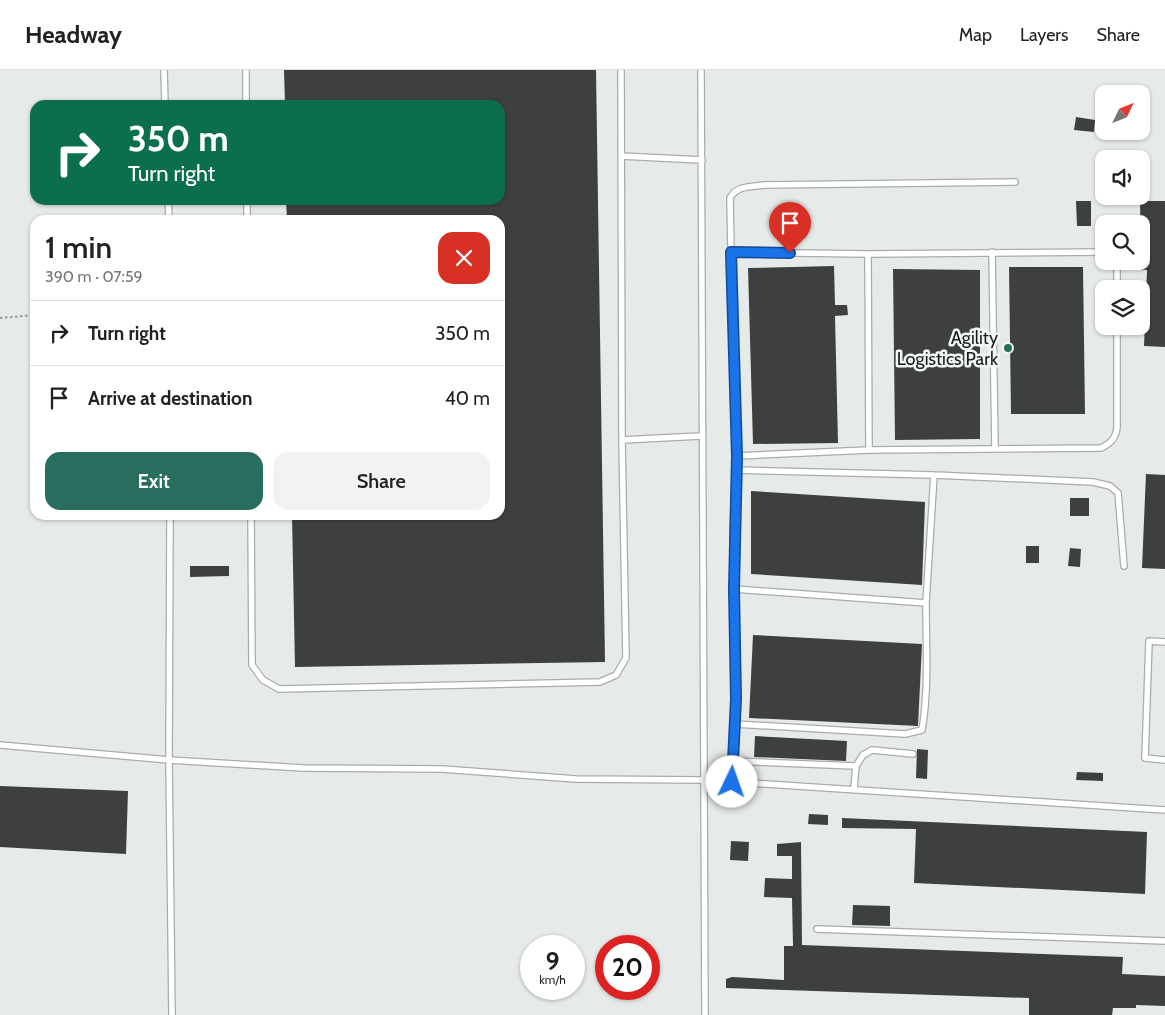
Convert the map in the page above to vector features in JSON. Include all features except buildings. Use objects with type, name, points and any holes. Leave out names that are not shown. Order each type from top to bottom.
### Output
[{"type":"lane","points":[[164,70],[165,100]]},
{"type":"lane","points":[[246,70],[246,100]]},
{"type":"lane","points":[[250,520],[252,665],[263,680],[279,689],[600,682],[616,675],[626,658],[622,440],[621,70]]},
{"type":"lane","points":[[701,70],[701,436],[705,1015]]},
{"type":"lane","points":[[621,156],[702,160]]},
{"type":"lane","points":[[732,782],[735,724],[734,589],[737,456],[730,198],[740,188],[764,186],[1015,182]]},
{"type":"lane","points":[[731,252],[868,254],[1095,252]]},
{"type":"lane","points":[[992,252],[995,448]]},
{"type":"lane","points":[[868,254],[869,450]]},
{"type":"lane","points":[[737,456],[869,450],[1101,448],[1116,436],[1117,335]]},
{"type":"lane","points":[[622,440],[701,436]]},
{"type":"lane","points":[[736,470],[934,475],[1093,482],[1110,486],[1118,494],[1124,566]]},
{"type":"lane","points":[[735,724],[906,734],[918,733],[922,730],[926,690],[926,603],[934,475]]},
{"type":"lane","points":[[170,520],[169,760],[172,1015]]},
{"type":"lane","points":[[734,589],[926,603]]},
{"type":"lane","points":[[1165,642],[1149,640],[1145,758],[1165,760]]},
{"type":"lane","points":[[0,745],[169,760],[303,768],[442,769],[576,780],[703,780],[854,788],[1165,810]]},
{"type":"lane","points":[[854,788],[856,766],[863,755],[872,750],[913,754]]},
{"type":"lane","points":[[734,761],[856,766]]},
{"type":"lane","points":[[817,929],[1165,941]]},
{"type":"path","points":[[0,318],[30,315]]},
{"type":"place","name":"Agility Logistics Park","points":[[1008,348]]},
{"type":"route","points":[[732,782],[736,699],[734,589],[737,456],[731,252],[790,253]]}]
